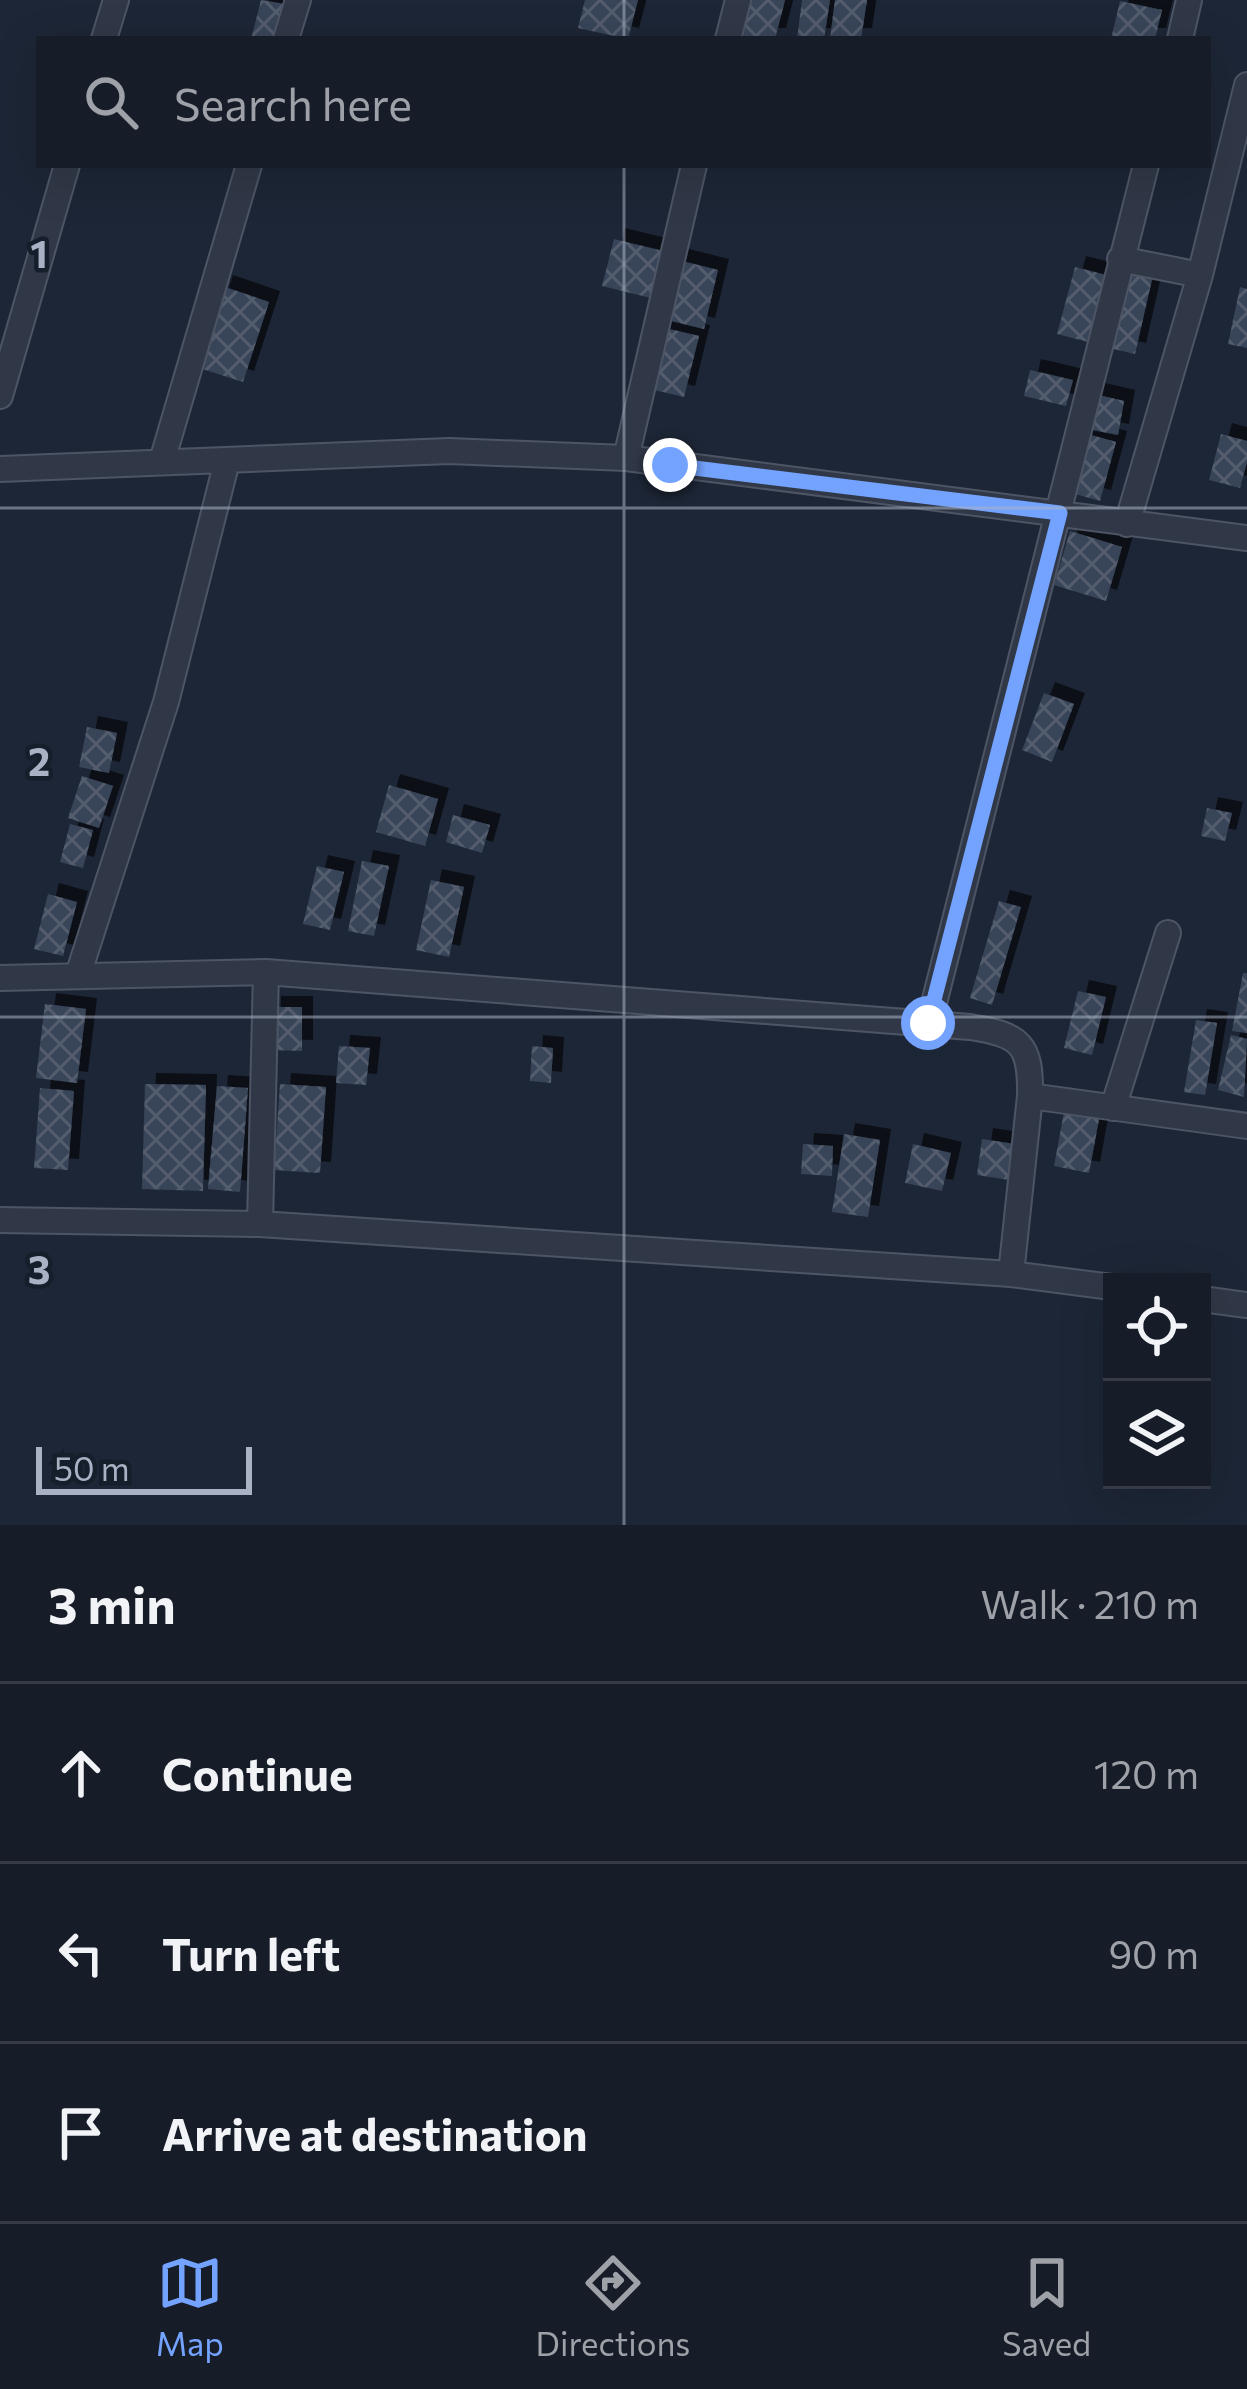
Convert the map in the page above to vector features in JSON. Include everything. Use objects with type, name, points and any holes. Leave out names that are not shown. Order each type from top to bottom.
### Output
[{"type":"street","points":[[105,36],[116,0]]},
{"type":"street","points":[[287,36],[298,0]]},
{"type":"street","points":[[729,36],[738,0]]},
{"type":"street","points":[[1181,36],[1189,0]]},
{"type":"street","points":[[1127,524],[1200,274],[1247,85]]},
{"type":"street","points":[[0,396],[67,168]]},
{"type":"street","points":[[162,461],[248,168]]},
{"type":"street","points":[[626,458],[693,168]]},
{"type":"street","points":[[928,1023],[1145,168]]},
{"type":"street","points":[[1120,260],[1200,274]]},
{"type":"street","points":[[0,469],[449,451],[626,458],[1247,538]]},
{"type":"street","points":[[78,975],[166,702],[227,461]]},
{"type":"street","points":[[1113,1108],[1168,933]]},
{"type":"street","points":[[260,1224],[266,972]]},
{"type":"street","points":[[0,978],[266,972],[999,1031],[1022,1044],[1030,1062],[1011,1274]]},
{"type":"street","points":[[1030,1096],[1247,1126]]},
{"type":"street","points":[[0,1220],[260,1224],[1011,1274],[1103,1286]]},
{"type":"street","points":[[1211,1300],[1247,1305]]},
{"type":"building","points":[[261,0],[291,5],[283,36],[252,36]]},
{"type":"building","points":[[585,0],[638,0],[629,36],[578,28]]},
{"type":"building","points":[[743,0],[785,0],[776,36],[734,36]]},
{"type":"building","points":[[802,0],[830,0],[824,36],[797,36]]},
{"type":"building","points":[[835,0],[867,0],[861,36],[830,36]]},
{"type":"building","points":[[1120,1],[1162,10],[1156,36],[1112,36]]},
{"type":"building","points":[[614,239],[663,251],[651,298],[602,286]]},
{"type":"building","points":[[674,259],[718,270],[704,329],[659,318]]},
{"type":"building","points":[[1075,267],[1110,276],[1092,343],[1057,334]]},
{"type":"building","points":[[1119,267],[1153,275],[1135,354],[1101,346]]},
{"type":"building","points":[[222,286],[269,302],[243,382],[196,367]]},
{"type":"building","points":[[1240,287],[1247,289],[1247,348],[1228,344]]},
{"type":"building","points":[[661,327],[699,336],[684,397],[646,388]]},
{"type":"building","points":[[1030,370],[1073,380],[1066,406],[1024,396]]},
{"type":"building","points":[[1090,393],[1124,401],[1118,435],[1083,428]]},
{"type":"building","points":[[1084,433],[1116,442],[1100,501],[1068,492]]},
{"type":"building","points":[[1221,434],[1247,441],[1240,488],[1209,480]]},
{"type":"building","points":[[1070,531],[1122,547],[1106,601],[1054,585]]},
{"type":"building","points":[[1044,693],[1074,704],[1052,762],[1022,750]]},
{"type":"building","points":[[87,727],[117,733],[109,773],[79,767]]},
{"type":"building","points":[[82,776],[113,786],[99,828],[68,818]]},
{"type":"building","points":[[389,785],[438,799],[425,846],[376,832]]},
{"type":"building","points":[[1207,808],[1232,813],[1225,841],[1201,836]]},
{"type":"building","points":[[453,815],[490,825],[482,853],[446,842]]},
{"type":"building","points":[[70,824],[93,830],[83,868],[60,862]]},
{"type":"building","points":[[362,861],[389,866],[374,936],[348,931]]},
{"type":"building","points":[[317,866],[344,872],[330,930],[303,924]]},
{"type":"building","points":[[431,880],[464,887],[449,957],[416,950]]},
{"type":"building","points":[[48,894],[77,902],[63,956],[34,949]]},
{"type":"building","points":[[999,901],[1021,907],[992,1005],[970,998]]},
{"type":"building","points":[[1243,973],[1247,973],[1247,1033],[1232,1031]]},
{"type":"building","points":[[1078,991],[1106,997],[1092,1055],[1064,1048]]},
{"type":"building","points":[[45,1004],[86,1009],[77,1083],[36,1078]]},
{"type":"building","points":[[270,1007],[302,1007],[302,1051],[269,1050]]},
{"type":"building","points":[[1196,1020],[1217,1023],[1205,1095],[1184,1092]]},
{"type":"building","points":[[1231,1035],[1247,1039],[1244,1097],[1218,1090]]},
{"type":"building","points":[[339,1046],[370,1048],[366,1085],[336,1083]]},
{"type":"building","points":[[532,1046],[553,1048],[551,1083],[530,1081]]},
{"type":"building","points":[[145,1084],[206,1085],[203,1191],[142,1189]]},
{"type":"building","points":[[280,1084],[326,1087],[320,1173],[274,1170]]},
{"type":"building","points":[[217,1086],[248,1088],[240,1192],[208,1189]]},
{"type":"building","points":[[40,1088],[74,1091],[68,1170],[34,1168]]},
{"type":"building","points":[[1064,1112],[1099,1119],[1089,1173],[1054,1166]]},
{"type":"building","points":[[844,1134],[880,1140],[868,1217],[832,1212]]},
{"type":"building","points":[[982,1139],[1015,1144],[1009,1180],[977,1175]]},
{"type":"building","points":[[803,1144],[833,1146],[832,1176],[801,1174]]},
{"type":"building","points":[[913,1144],[951,1153],[942,1191],[905,1183]]},
{"type":"route","points":[[670,465],[1060,513],[928,1023]]}]
